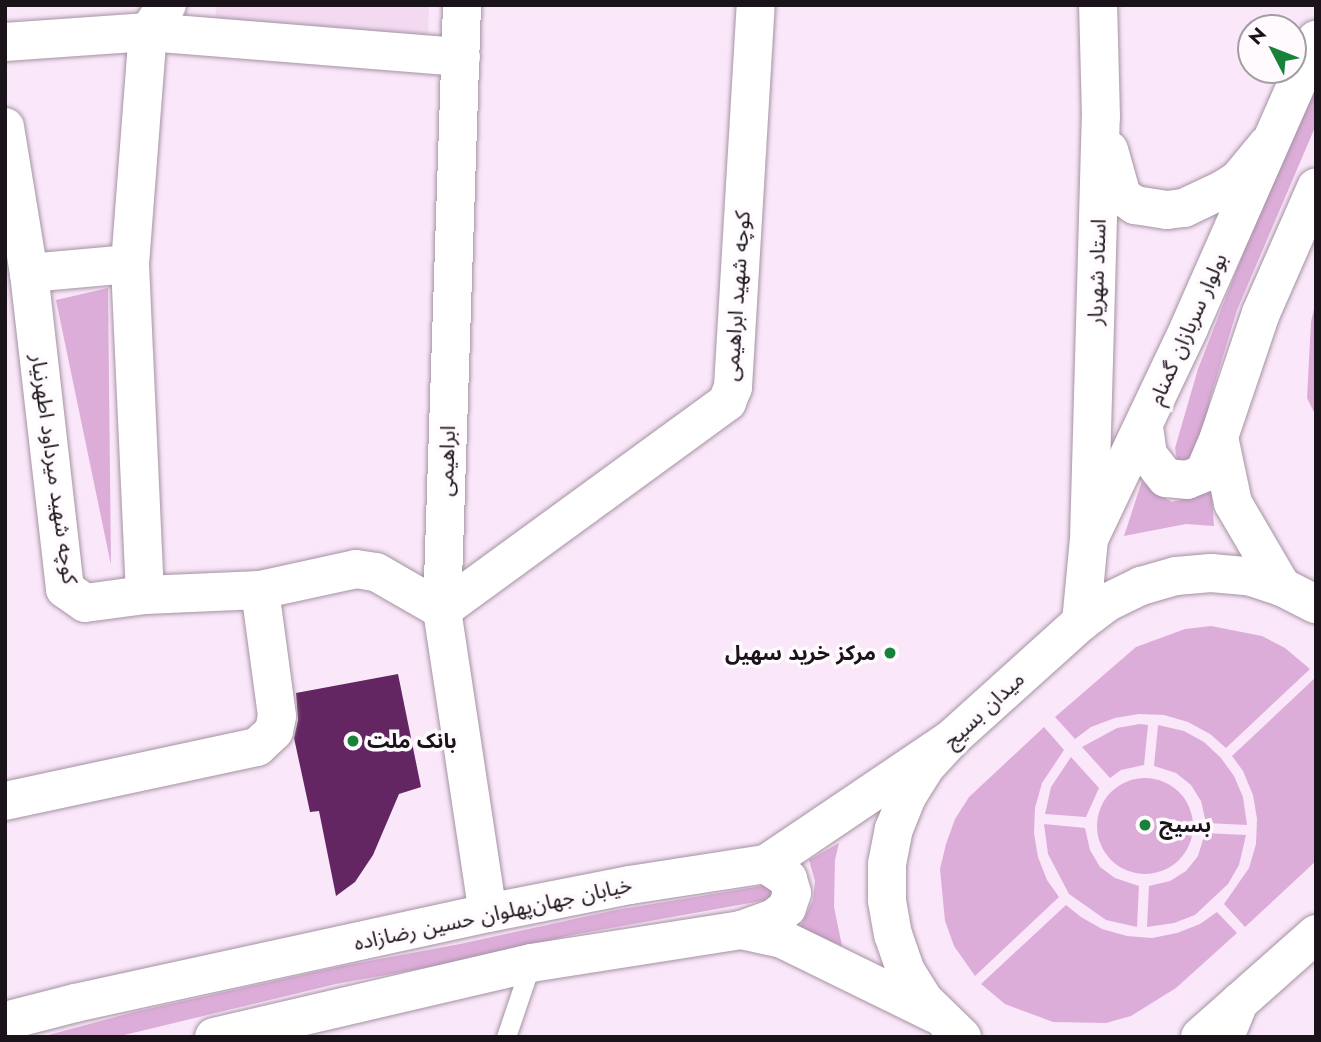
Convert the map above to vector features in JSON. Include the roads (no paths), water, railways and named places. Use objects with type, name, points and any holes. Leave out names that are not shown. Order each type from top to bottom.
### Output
[{"type":"street","name":"ابراهیمی","points":[[462,5],[442,610],[488,912]]},
{"type":"street","name":"کوچه شهید ابراهیمی","points":[[442,610],[727,402],[733,387],[756,5]]},
{"type":"street","name":"استاد شهریار","points":[[1089,539],[1101,117],[1098,5]]},
{"type":"street","points":[[5,42],[158,19],[461,57]]},
{"type":"street","points":[[145,594],[130,264],[158,19]]},
{"type":"street","name":"بولوار سربازان گمنام","points":[[1081,622],[1089,539],[1144,427],[1316,40]]},
{"type":"street","points":[[1101,117],[1122,196],[1135,205],[1150,208],[1184,208],[1215,194],[1238,180],[1272,139]]},
{"type":"street","name":"کوچه شهید میرداود اطهرنیار","points":[[5,127],[29,273],[65,589],[85,603],[145,594],[260,590],[356,569],[376,572],[442,610]]},
{"type":"street","points":[[1144,427],[1148,456],[1166,478],[1187,480],[1204,473],[1261,313],[1316,188]]},
{"type":"street","points":[[29,273],[130,264]]},
{"type":"street","points":[[1219,437],[1233,503],[1282,587]]},
{"type":"street","name":"میدان بسیج","points":[[950,1026],[905,969],[897,947],[887,900],[887,864],[894,829],[908,795],[927,765],[950,740],[1081,622],[1108,601],[1141,586],[1176,576],[1211,573],[1236,575],[1282,587],[1316,604]]},
{"type":"street","points":[[5,801],[257,747],[274,731],[276,716],[260,590]]},
{"type":"street","name":"خیابان جهان‌پهلوان حسین رضا‌زاده","points":[[5,1021],[75,1003],[488,912],[630,885],[766,864],[950,740]]},
{"type":"street","points":[[214,1037],[531,963],[741,930],[774,918],[787,908],[792,893],[788,879],[766,864]]},
{"type":"street","points":[[741,930],[782,939],[803,948],[950,1026]]},
{"type":"street","points":[[1200,1037],[1232,1020],[1316,934]]},
{"type":"lane","points":[[506,1037],[531,963]]},
{"type":"place","name":"مرکز خرید سهیل","points":[[890,653]]},
{"type":"place","name":"بانک ملت","points":[[353,741]]},
{"type":"place","name":"بسیج","points":[[1145,825]]}]
